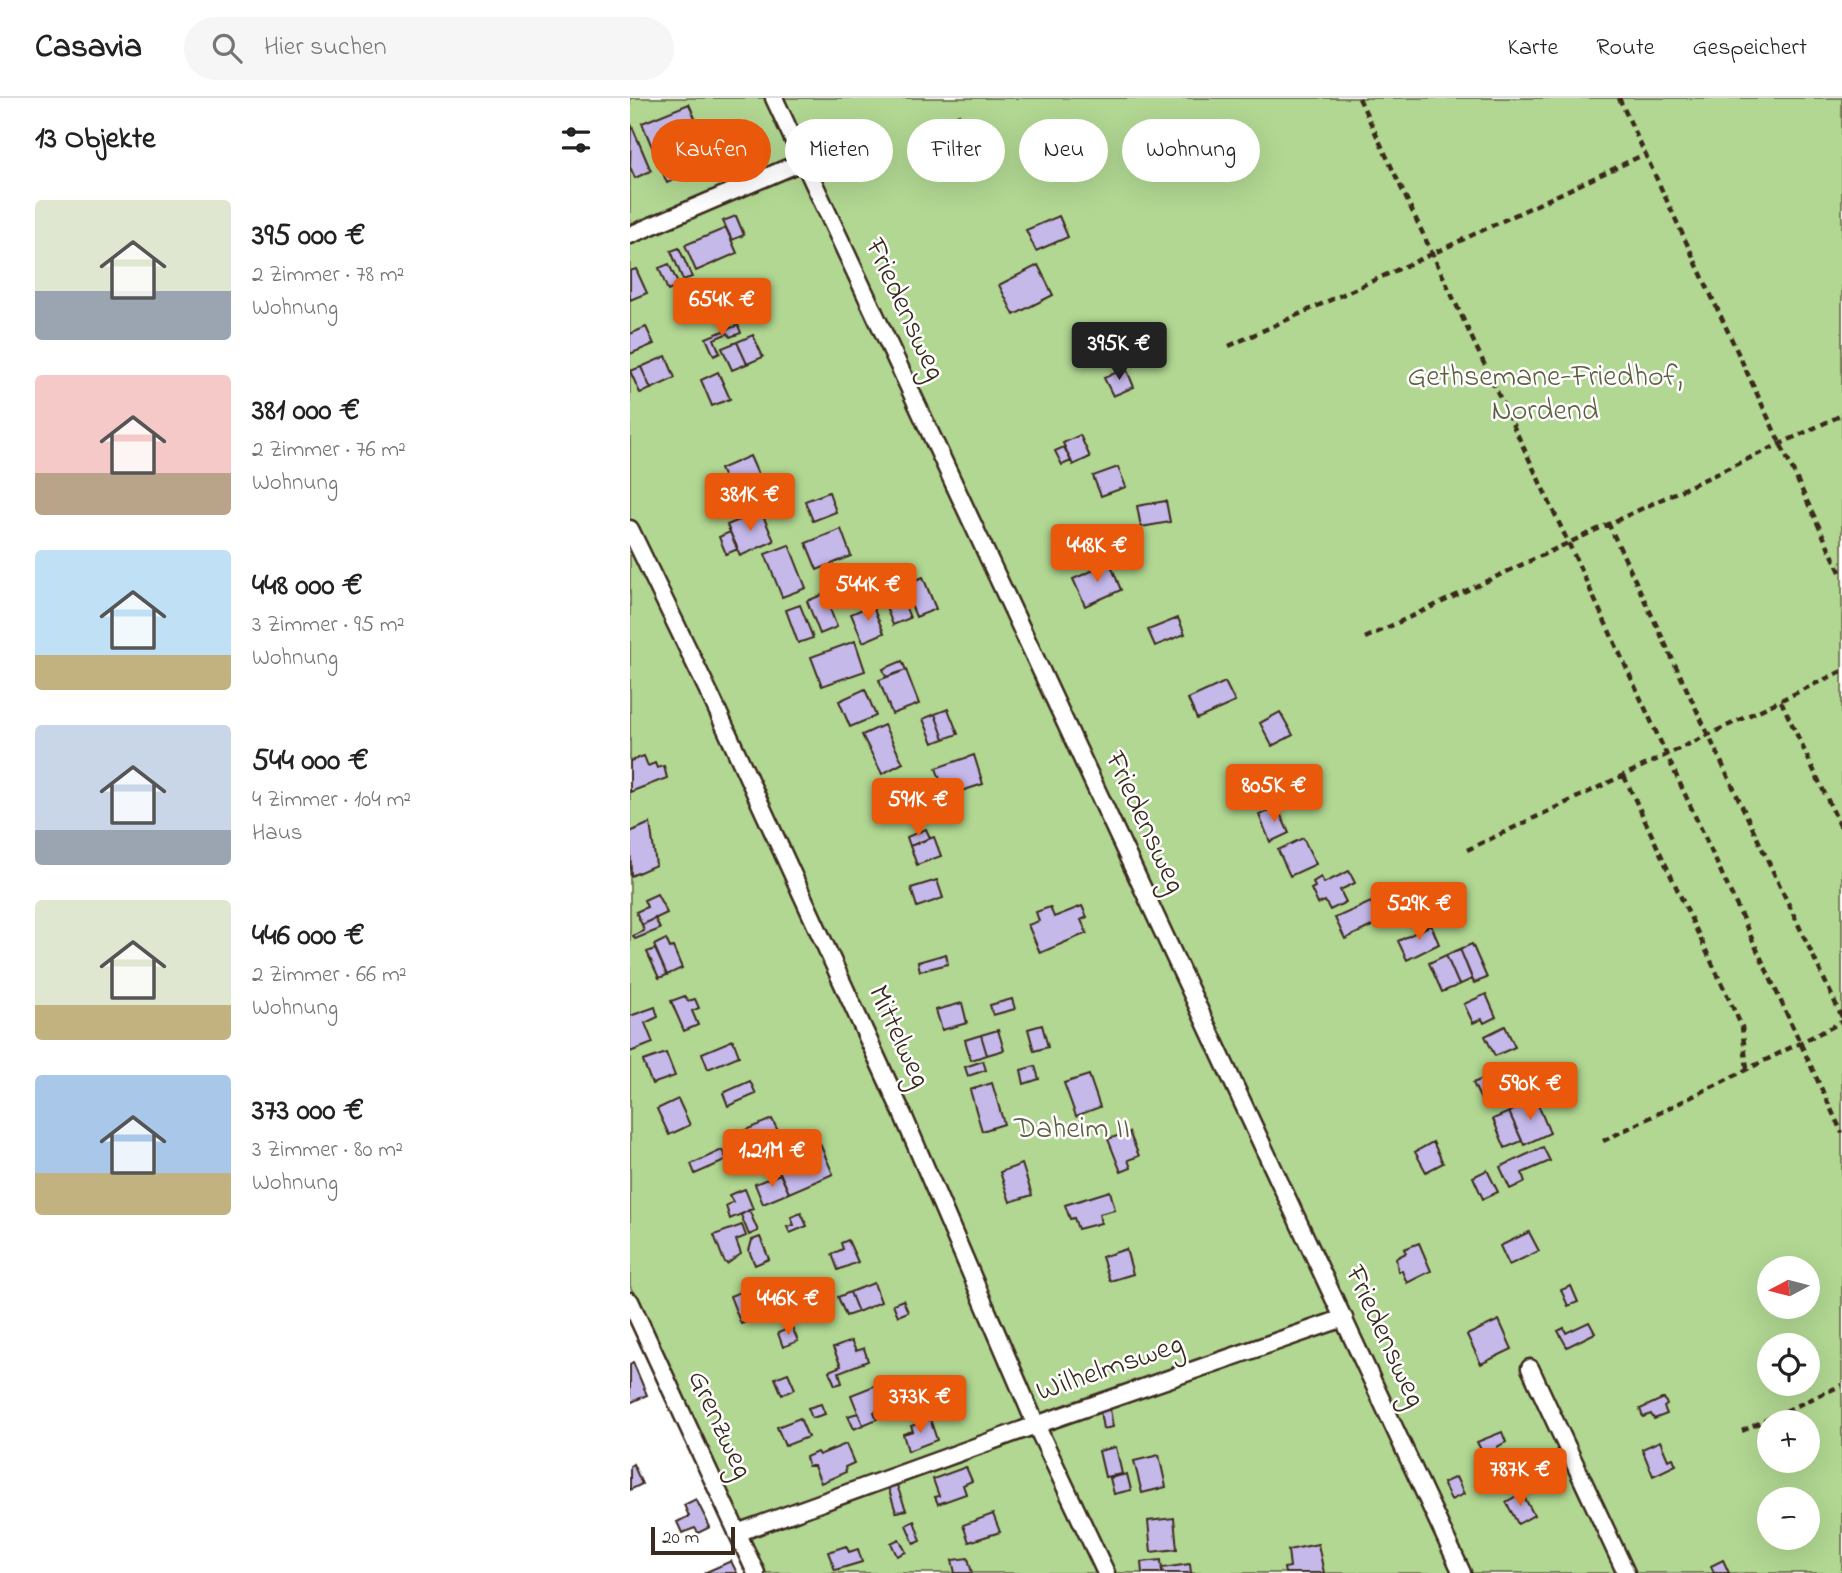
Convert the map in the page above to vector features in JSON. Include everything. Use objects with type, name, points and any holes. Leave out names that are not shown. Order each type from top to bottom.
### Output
[{"type":"lane","name":"Friedensweg","points":[[774,98],[785,121]]},
{"type":"lane","points":[[630,234],[785,169]]},
{"type":"lane","name":"Friedensweg","points":[[814,182],[1462,1573]]},
{"type":"lane","name":"Mittelweg","points":[[630,529],[903,1115],[1036,1425],[1106,1573]]},
{"type":"lane","name":"Grenzweg","points":[[630,1301],[756,1573]]},
{"type":"lane","name":"Wilhelmsweg","points":[[737,1532],[1344,1318]]},
{"type":"lane","points":[[1530,1368],[1626,1573]]},
{"type":"path","points":[[1359,98],[1842,1133]]},
{"type":"path","points":[[1619,98],[1842,576]]},
{"type":"path","points":[[1229,346],[1645,154]]},
{"type":"path","points":[[1365,638],[1842,415]]},
{"type":"path","points":[[1603,1141],[1842,1020],[1608,523]]},
{"type":"path","points":[[1467,850],[1842,671]]},
{"type":"path","points":[[1781,701],[1842,830]]},
{"type":"path","points":[[1624,776],[1742,1027],[1747,1069]]},
{"type":"path","points":[[1742,1431],[1842,1385]]},
{"type":"green space","name":"Daheim II","points":[[630,98],[1842,98],[1842,1573],[764,1573],[630,1286]]},
{"type":"building","points":[[689,104],[695,119],[652,119]]},
{"type":"building","points":[[959,114],[961,119],[948,119]]},
{"type":"building","points":[[651,119],[651,145],[642,123]]},
{"type":"building","points":[[631,124],[651,171],[635,178],[630,167]]},
{"type":"building","points":[[736,216],[744,235],[732,240],[723,221]]},
{"type":"building","points":[[1059,216],[1068,237],[1036,251],[1026,230]]},
{"type":"building","points":[[726,228],[737,253],[696,271],[685,245]]},
{"type":"building","points":[[679,248],[692,277],[683,280],[671,251]]},
{"type":"building","points":[[669,264],[679,286],[668,291],[659,268]]},
{"type":"building","points":[[1038,265],[1053,295],[1014,315],[999,285]]},
{"type":"building","points":[[636,269],[647,293],[630,300],[630,271]]},
{"type":"building","points":[[1132,323],[1138,336],[1116,346],[1111,333]]},
{"type":"building","points":[[738,325],[741,333],[730,337],[728,333],[714,339],[720,353],[714,356],[706,338]]},
{"type":"building","points":[[646,327],[654,344],[630,354],[630,334]]},
{"type":"building","points":[[753,335],[763,357],[747,364],[737,342]]},
{"type":"building","points":[[737,342],[747,364],[732,370],[722,348]]},
{"type":"building","points":[[666,356],[675,378],[651,389],[641,367]]},
{"type":"building","points":[[641,367],[651,389],[640,393],[630,371]]},
{"type":"building","points":[[1126,368],[1134,387],[1113,396],[1104,378]]},
{"type":"building","points":[[718,372],[730,399],[712,406],[701,380]]},
{"type":"building","points":[[1080,435],[1090,457],[1073,465],[1063,443]]},
{"type":"building","points":[[1064,447],[1071,461],[1062,465],[1055,451]]},
{"type":"building","points":[[750,456],[761,481],[731,494],[720,469]]},
{"type":"building","points":[[1118,467],[1126,487],[1101,496],[1093,476]]},
{"type":"building","points":[[829,492],[836,512],[813,521],[805,501]]},
{"type":"building","points":[[1166,501],[1170,522],[1141,527],[1137,506]]},
{"type":"building","points":[[761,511],[774,541],[740,556],[727,525]]},
{"type":"building","points":[[841,529],[851,556],[817,570],[806,543]]},
{"type":"building","points":[[730,532],[738,549],[726,554],[719,537]]},
{"type":"building","points":[[789,545],[806,588],[782,597],[765,554]]},
{"type":"building","points":[[1110,563],[1121,590],[1085,606],[1073,579]]},
{"type":"building","points":[[923,577],[936,609],[916,617],[903,585]]},
{"type":"building","points":[[898,587],[910,618],[893,625],[881,594]]},
{"type":"building","points":[[824,594],[837,627],[820,634],[807,601]]},
{"type":"building","points":[[800,605],[813,638],[798,643],[786,610]]},
{"type":"building","points":[[872,605],[884,633],[863,642],[851,614]]},
{"type":"building","points":[[1178,618],[1185,634],[1155,646],[1148,630]]},
{"type":"building","points":[[855,641],[865,671],[822,686],[811,657]]},
{"type":"building","points":[[902,661],[906,670],[886,677],[883,669]]},
{"type":"building","points":[[906,670],[919,704],[892,714],[879,680]]},
{"type":"building","points":[[1225,682],[1235,702],[1197,719],[1188,699]]},
{"type":"building","points":[[865,689],[876,716],[850,727],[839,701]]},
{"type":"building","points":[[948,709],[958,734],[944,739],[935,714]]},
{"type":"building","points":[[1280,712],[1293,735],[1272,746],[1260,723]]},
{"type":"building","points":[[935,714],[944,739],[933,743],[923,719]]},
{"type":"building","points":[[884,725],[903,763],[882,774],[862,735]]},
{"type":"building","points":[[974,755],[983,784],[946,796],[936,768]]},
{"type":"building","points":[[644,756],[648,766],[655,763],[657,768],[664,766],[667,778],[630,792],[630,761]]},
{"type":"building","points":[[1277,807],[1289,833],[1270,842],[1259,815]]},
{"type":"building","points":[[650,823],[656,865],[631,876],[630,832]]},
{"type":"building","points":[[926,829],[930,838],[910,846],[907,837]]},
{"type":"building","points":[[934,837],[941,856],[917,865],[910,846]]},
{"type":"building","points":[[1303,838],[1316,864],[1290,876],[1278,850]]},
{"type":"building","points":[[1349,871],[1355,883],[1340,890],[1346,902],[1330,910],[1325,901],[1318,904],[1311,889],[1315,887],[1313,882],[1321,877],[1324,883]]},
{"type":"building","points":[[937,880],[943,898],[917,907],[911,888]]},
{"type":"building","points":[[657,894],[667,913],[642,925],[636,912],[647,907],[644,900]]},
{"type":"building","points":[[1371,902],[1380,922],[1345,939],[1335,918]]},
{"type":"building","points":[[1082,906],[1087,917],[1081,920],[1087,933],[1040,953],[1028,925],[1039,921],[1036,912],[1050,907],[1054,917]]},
{"type":"building","points":[[655,918],[660,929],[635,939],[633,936],[644,931],[642,925]]},
{"type":"building","points":[[1431,925],[1439,944],[1407,960],[1398,941]]},
{"type":"building","points":[[666,939],[670,948],[673,947],[682,968],[667,975],[654,945]]},
{"type":"building","points":[[1472,944],[1487,978],[1474,983],[1460,949]]},
{"type":"building","points":[[655,949],[667,975],[659,978],[647,952]]},
{"type":"building","points":[[1460,949],[1472,979],[1459,985],[1446,955]]},
{"type":"building","points":[[946,954],[948,964],[920,971],[918,962]]},
{"type":"building","points":[[1446,955],[1459,985],[1442,992],[1429,963]]},
{"type":"building","points":[[1486,994],[1496,1017],[1484,1023],[1482,1019],[1473,1023],[1464,1004]]},
{"type":"building","points":[[685,996],[688,1001],[695,999],[699,1008],[692,1011],[698,1025],[684,1031],[671,1001]]},
{"type":"building","points":[[1012,999],[1015,1009],[993,1015],[990,1005]]},
{"type":"building","points":[[962,1003],[967,1023],[942,1030],[936,1010]]},
{"type":"building","points":[[655,1007],[658,1017],[645,1023],[653,1043],[630,1052],[630,1016]]},
{"type":"building","points":[[1042,1025],[1048,1047],[1034,1051],[1028,1029]]},
{"type":"building","points":[[1505,1026],[1515,1047],[1495,1056],[1485,1036]]},
{"type":"building","points":[[998,1030],[1004,1050],[987,1055],[981,1035]]},
{"type":"building","points":[[981,1035],[987,1055],[971,1060],[965,1040]]},
{"type":"building","points":[[733,1040],[739,1056],[708,1069],[702,1053]]},
{"type":"building","points":[[666,1053],[675,1076],[652,1084],[643,1061]]},
{"type":"building","points":[[983,1061],[986,1070],[968,1076],[965,1067]]},
{"type":"building","points":[[1035,1066],[1039,1079],[1024,1084],[1021,1070]]},
{"type":"building","points":[[1510,1067],[1515,1077],[1503,1082],[1509,1093],[1483,1104],[1473,1083]]},
{"type":"building","points":[[1089,1075],[1100,1107],[1076,1116],[1064,1083]]},
{"type":"building","points":[[750,1081],[756,1094],[728,1106],[723,1093]]},
{"type":"building","points":[[992,1083],[1004,1124],[982,1131],[970,1090]]},
{"type":"building","points":[[678,1099],[690,1125],[669,1135],[657,1109]]},
{"type":"building","points":[[1536,1100],[1550,1133],[1524,1145],[1509,1112]]},
{"type":"building","points":[[1509,1112],[1522,1141],[1505,1148],[1493,1119]]},
{"type":"building","points":[[772,1119],[778,1131],[771,1133],[780,1155],[748,1168],[745,1162],[754,1158],[743,1131]]},
{"type":"building","points":[[1129,1132],[1139,1156],[1128,1160],[1131,1168],[1121,1172],[1108,1139]]},
{"type":"building","points":[[1433,1142],[1443,1163],[1426,1172],[1415,1152]]},
{"type":"building","points":[[820,1144],[833,1174],[789,1193],[777,1166],[789,1161],[792,1168],[801,1165],[798,1158],[807,1154],[806,1149]]},
{"type":"building","points":[[1543,1147],[1550,1161],[1522,1173],[1525,1182],[1510,1189],[1500,1167]]},
{"type":"building","points":[[722,1150],[727,1160],[695,1174],[691,1164]]},
{"type":"building","points":[[1022,1164],[1032,1195],[1010,1202],[1000,1172]]},
{"type":"building","points":[[1487,1170],[1498,1192],[1483,1199],[1473,1177]]},
{"type":"building","points":[[780,1174],[789,1193],[763,1204],[755,1184]]},
{"type":"building","points":[[745,1189],[753,1209],[730,1219],[726,1206],[733,1202],[729,1195]]},
{"type":"building","points":[[1110,1191],[1115,1210],[1099,1214],[1101,1223],[1078,1229],[1074,1218],[1070,1219],[1065,1205]]},
{"type":"building","points":[[749,1210],[758,1231],[749,1235],[741,1215]]},
{"type":"building","points":[[801,1213],[807,1226],[790,1233],[787,1227],[794,1225],[791,1217]]},
{"type":"building","points":[[742,1225],[746,1236],[736,1240],[741,1254],[727,1264],[714,1235]]},
{"type":"building","points":[[1529,1232],[1539,1251],[1509,1265],[1500,1246]]},
{"type":"building","points":[[760,1237],[769,1259],[755,1265],[749,1251],[752,1240]]},
{"type":"building","points":[[848,1240],[858,1262],[838,1270],[832,1254],[843,1249],[841,1243]]},
{"type":"building","points":[[1419,1243],[1431,1271],[1407,1283],[1402,1271],[1398,1271],[1396,1258],[1406,1253],[1404,1249]]},
{"type":"building","points":[[1126,1249],[1133,1274],[1110,1281],[1102,1257]]},
{"type":"building","points":[[874,1283],[881,1302],[858,1312],[850,1292]]},
{"type":"building","points":[[1571,1286],[1578,1302],[1568,1306],[1561,1290]]},
{"type":"building","points":[[751,1288],[762,1316],[741,1324],[730,1296]]},
{"type":"building","points":[[850,1292],[858,1312],[846,1316],[838,1297]]},
{"type":"building","points":[[903,1300],[908,1312],[898,1316],[893,1304]]},
{"type":"building","points":[[1499,1320],[1512,1349],[1481,1364],[1467,1335]]},
{"type":"building","points":[[1589,1322],[1595,1333],[1567,1347],[1558,1331],[1564,1328],[1566,1333]]},
{"type":"building","points":[[792,1327],[798,1341],[783,1347],[778,1333]]},
{"type":"building","points":[[851,1341],[856,1351],[864,1348],[868,1361],[839,1372],[842,1383],[835,1385],[829,1371],[841,1366],[833,1348]]},
{"type":"building","points":[[633,1362],[647,1395],[630,1403],[630,1364]]},
{"type":"building","points":[[788,1373],[795,1389],[782,1395],[775,1378]]},
{"type":"building","points":[[884,1382],[888,1391],[892,1389],[898,1402],[874,1412],[877,1419],[863,1425],[851,1395]]},
{"type":"building","points":[[1664,1398],[1667,1414],[1654,1419],[1651,1414],[1643,1417],[1640,1409]]},
{"type":"building","points":[[821,1404],[825,1414],[812,1418],[808,1408]]},
{"type":"building","points":[[1110,1409],[1113,1427],[1103,1429],[1100,1411]]},
{"type":"building","points":[[858,1413],[863,1425],[854,1429],[848,1416]]},
{"type":"building","points":[[800,1418],[808,1437],[785,1446],[777,1427]]},
{"type":"building","points":[[930,1419],[937,1440],[908,1451],[903,1434],[913,1431],[911,1426]]},
{"type":"building","points":[[1502,1432],[1506,1442],[1497,1447],[1503,1459],[1489,1465],[1477,1442]]},
{"type":"building","points":[[1660,1441],[1668,1460],[1673,1458],[1676,1465],[1653,1476],[1642,1449]]},
{"type":"building","points":[[846,1444],[854,1463],[845,1467],[846,1472],[821,1483],[814,1466],[808,1466],[806,1457],[817,1452],[819,1455]]},
{"type":"building","points":[[1116,1447],[1122,1474],[1105,1477],[1099,1451]]},
{"type":"building","points":[[1159,1455],[1166,1487],[1142,1493],[1134,1461]]},
{"type":"building","points":[[633,1464],[642,1484],[630,1490],[630,1466]]},
{"type":"building","points":[[966,1467],[972,1481],[963,1485],[966,1494],[938,1504],[935,1497],[939,1496],[933,1479]]},
{"type":"building","points":[[1127,1474],[1131,1490],[1114,1494],[1110,1478]]},
{"type":"building","points":[[1456,1477],[1464,1494],[1451,1500],[1443,1483]]},
{"type":"building","points":[[896,1483],[906,1510],[896,1512],[888,1487]]},
{"type":"building","points":[[1522,1493],[1534,1515],[1518,1524],[1506,1502]]},
{"type":"building","points":[[696,1499],[710,1527],[698,1533],[695,1528],[682,1533],[677,1522],[689,1516],[684,1505]]},
{"type":"building","points":[[993,1514],[1000,1532],[969,1542],[963,1525]]},
{"type":"building","points":[[1174,1518],[1177,1549],[1151,1552],[1148,1521]]},
{"type":"building","points":[[914,1521],[921,1541],[914,1544],[906,1525]]},
{"type":"building","points":[[899,1539],[906,1552],[897,1556],[891,1543]]},
{"type":"building","points":[[1318,1544],[1324,1573],[1285,1573],[1284,1568],[1290,1567],[1288,1550]]},
{"type":"building","points":[[846,1546],[849,1552],[858,1549],[862,1562],[835,1570],[828,1552]]},
{"type":"building","points":[[968,1558],[972,1573],[955,1573],[952,1560]]},
{"type":"building","points":[[1161,1560],[1162,1573],[1142,1573],[1141,1562]]},
{"type":"building","points":[[1723,1560],[1729,1573],[1714,1573],[1711,1566]]},
{"type":"building","points":[[731,1561],[737,1573],[704,1573]]},
{"type":"building","points":[[1190,1564],[1191,1573],[1163,1573],[1162,1568]]},
{"type":"park label","name":"Gethsemane-Friedhof, Nordend","points":[[1545,395]]}]
